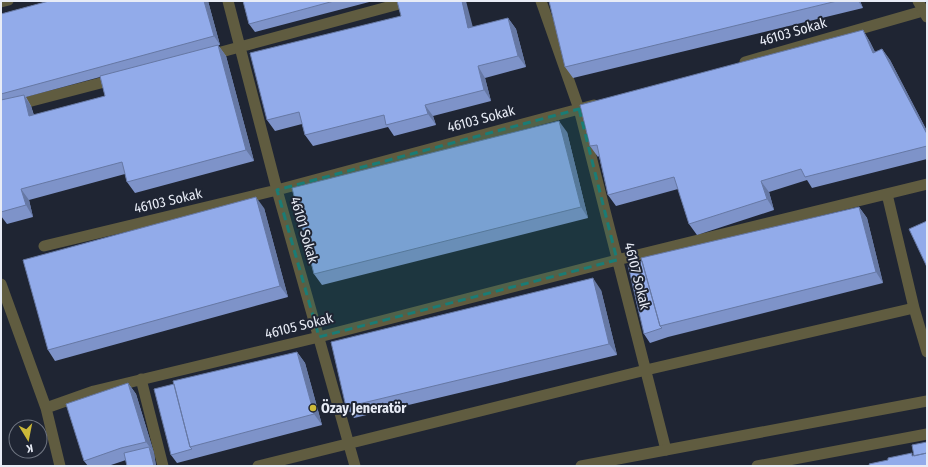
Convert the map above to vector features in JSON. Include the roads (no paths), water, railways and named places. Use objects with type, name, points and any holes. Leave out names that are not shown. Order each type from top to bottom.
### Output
[{"type":"street","name":"46101 Sokak","points":[[228,1],[277,190],[355,466]]},
{"type":"street","points":[[201,57],[410,1]]},
{"type":"street","name":"46107 Sokak","points":[[540,1],[579,109],[666,450]]},
{"type":"street","name":"46103 Sokak","points":[[732,66],[923,10]]},
{"type":"street","points":[[1,109],[124,77]]},
{"type":"street","name":"46103 Sokak","points":[[44,246],[277,190],[488,132],[602,103]]},
{"type":"street","name":"46105 Sokak","points":[[46,408],[94,391],[141,379],[319,337],[617,260],[927,184]]},
{"type":"street","points":[[887,194],[914,308],[927,352]]},
{"type":"street","points":[[1,284],[46,408],[60,466]]},
{"type":"street","points":[[258,466],[646,370],[914,308]]},
{"type":"street","points":[[141,379],[163,466]]},
{"type":"street","points":[[581,466],[927,401]]},
{"type":"street","points":[[757,466],[927,434]]},
{"type":"lane","points":[[1,3],[10,1]]},
{"type":"place","name":"Özay Jeneratör","points":[[313,408]]}]
